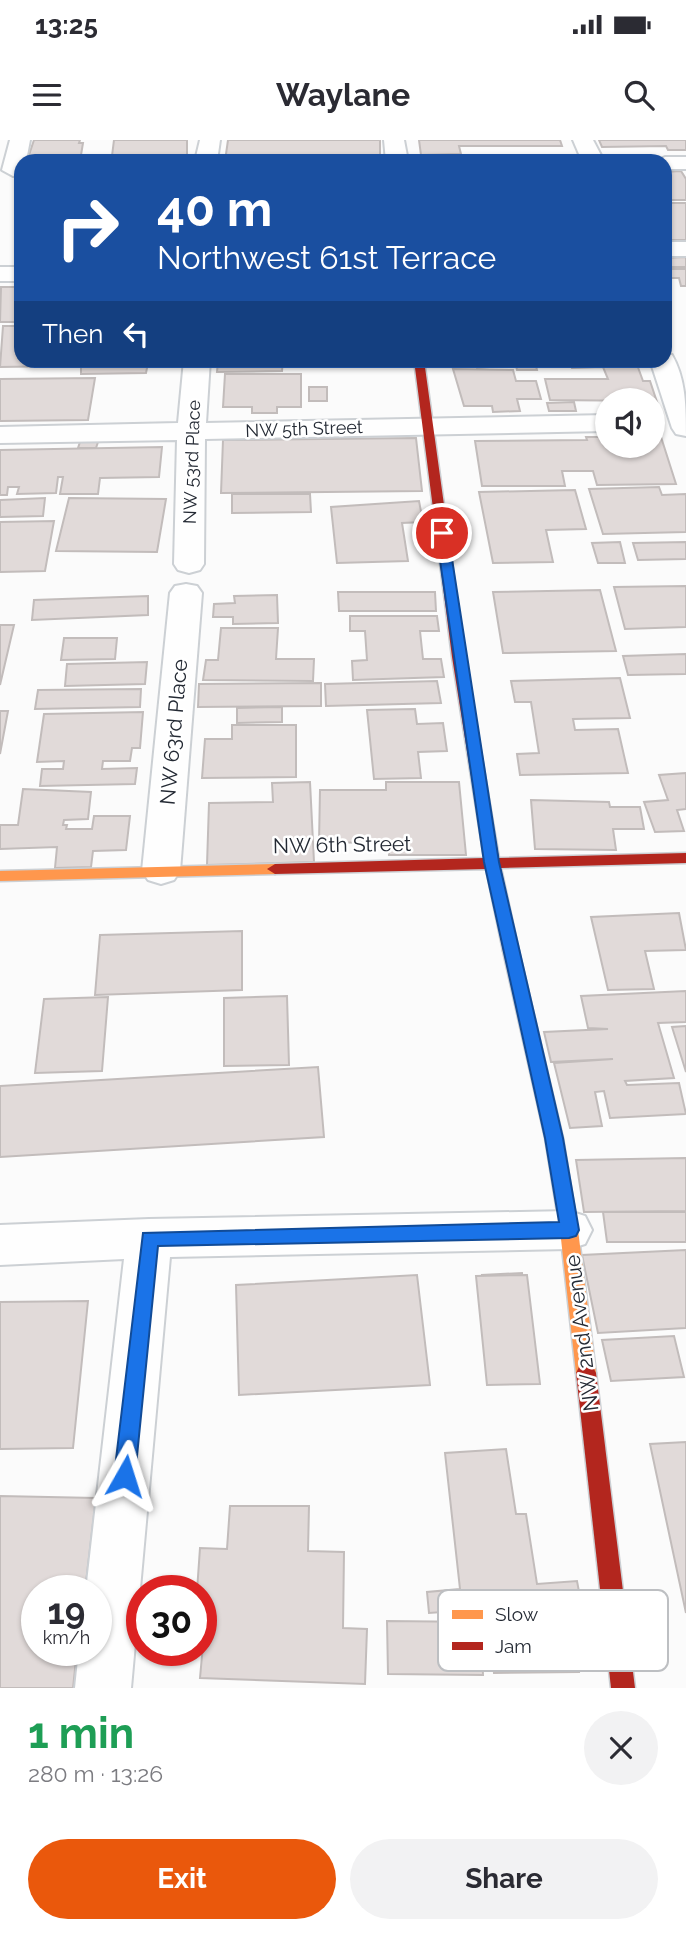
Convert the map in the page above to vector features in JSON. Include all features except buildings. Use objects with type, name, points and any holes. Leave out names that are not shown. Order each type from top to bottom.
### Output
[{"type":"street","name":"NW 53rd Place","points":[[188,579],[191,434],[196,368]]},
{"type":"street","name":"NW 2nd Avenue","points":[[420,368],[491,862],[554,1138],[569,1230],[611,1590]]},
{"type":"street","points":[[665,423],[685,424],[666,368]]},
{"type":"street","name":"NW 5th Street","points":[[0,435],[191,434],[428,424],[595,423]]},
{"type":"street","name":"NW 63rd Place","points":[[162,871],[188,579]]},
{"type":"street","name":"NW 6th Street","points":[[0,876],[686,858]]},
{"type":"street","points":[[0,1245],[149,1238],[569,1230]]},
{"type":"street","points":[[103,1688],[149,1238]]},
{"type":"traffic: slow","points":[[0,876],[275,869]]},
{"type":"traffic: slow","points":[[511,951],[554,1138],[569,1230],[586,1373]]},
{"type":"traffic: jam","points":[[420,368],[469,731],[511,951]]},
{"type":"traffic: jam","points":[[275,869],[686,858]]},
{"type":"traffic: jam","points":[[586,1373],[611,1590]]},
{"type":"traffic: jam","points":[[621,1671],[623,1688]]},
{"type":"route","points":[[125,1476],[149,1238],[569,1230],[554,1138],[491,862],[442,533]]}]
